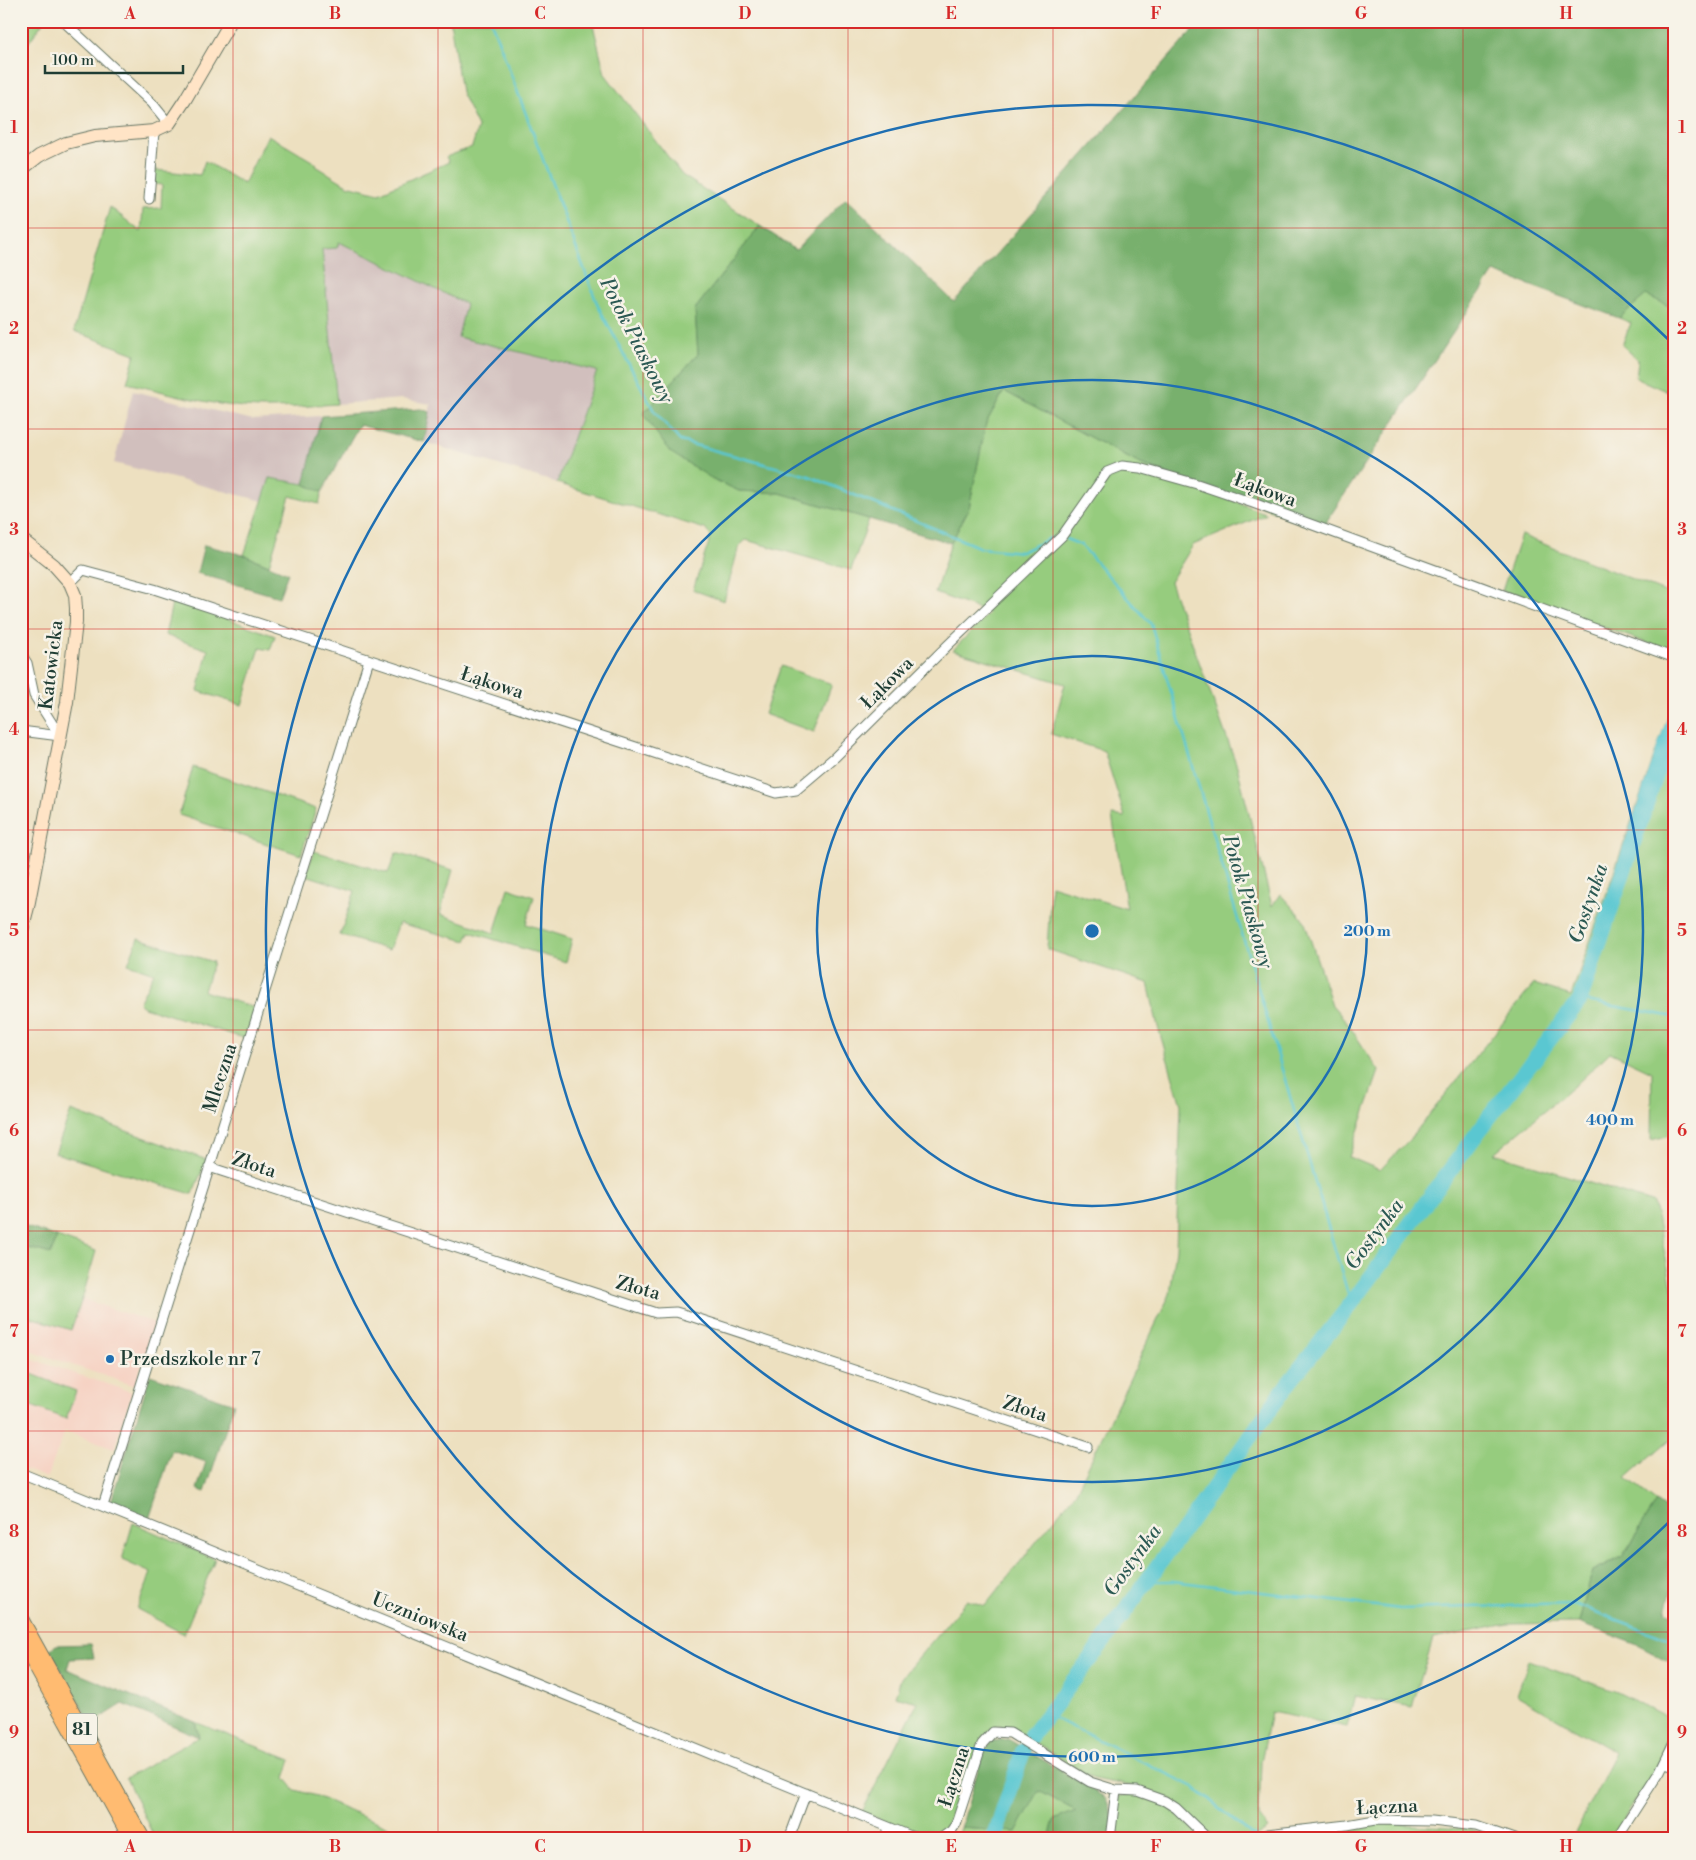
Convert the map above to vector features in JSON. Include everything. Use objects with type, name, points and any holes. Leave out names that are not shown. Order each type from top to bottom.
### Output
[{"type":"main road","name":"81","points":[[21,1619],[142,1839]]},
{"type":"main road","name":"81","points":[[21,1640],[131,1839]]},
{"type":"street","points":[[63,21],[152,103],[169,124]]},
{"type":"street","points":[[21,170],[39,156],[72,142],[96,136],[154,131],[169,124],[185,100],[230,21]]},
{"type":"street","points":[[149,199],[154,131]]},
{"type":"street","name":"Łąkowa","points":[[70,583],[83,570],[112,577],[776,793],[796,790],[835,757],[955,638],[1062,536],[1107,472],[1122,466],[1150,470],[1244,500],[1675,658]]},
{"type":"street","name":"Katowicka","points":[[21,539],[54,565],[70,583],[75,595],[76,622],[70,678],[60,736],[28,908],[21,934]]},
{"type":"street","points":[[21,654],[27,663],[34,696],[60,736]]},
{"type":"street","name":"Mleczna","points":[[103,1506],[369,660]]},
{"type":"street","points":[[21,731],[60,736]]},
{"type":"street","name":"Złota","points":[[209,1167],[656,1313],[676,1312],[693,1317],[1088,1446]]},
{"type":"street","name":"Uczniowska","points":[[21,1473],[918,1839]]},
{"type":"street","name":"Łączna","points":[[942,1838],[956,1824],[982,1744],[993,1732],[1010,1733],[1074,1774],[1090,1782],[1116,1790],[1137,1791],[1165,1801],[1176,1808],[1208,1839]]},
{"type":"street","points":[[1616,1839],[1665,1763],[1675,1740]]},
{"type":"street","points":[[1665,1763],[1675,1766]]},
{"type":"street","points":[[1110,1839],[1116,1790]]},
{"type":"street","points":[[789,1839],[806,1793]]},
{"type":"street","name":"Łączna","points":[[1261,1839],[1267,1834],[1347,1826],[1375,1820],[1453,1823],[1492,1830],[1514,1839]]},
{"type":"street","points":[[884,1839],[890,1828]]},
{"type":"shaded area","points":[[338,242],[466,304],[458,337],[597,371],[557,483],[424,442],[431,404],[402,399],[337,404],[322,248],[337,248]]},
{"type":"shaded area","points":[[133,391],[253,420],[321,416],[304,484],[270,478],[263,501],[114,463]]},
{"type":"shaded area","points":[[82,1299],[155,1323],[135,1386],[21,1348],[21,1314],[71,1330]]},
{"type":"shaded area","points":[[21,1356],[132,1392],[114,1449],[65,1431],[47,1478],[21,1468]]},
{"type":"green space","points":[[21,21],[44,21],[21,53]]},
{"type":"green space","points":[[450,21],[592,21],[605,74],[682,175],[760,226],[695,309],[698,354],[643,414],[711,478],[739,491],[780,493],[869,519],[851,570],[746,540],[739,546],[724,601],[693,590],[711,536],[705,529],[557,483],[597,371],[458,337],[466,304],[339,242],[337,248],[322,249],[337,404],[279,408],[244,407],[200,400],[127,383],[135,354],[74,331],[110,207],[141,232],[143,209],[161,208],[162,185],[154,184],[156,170],[200,175],[205,161],[244,184],[268,135],[317,164],[316,166],[347,185],[379,193],[449,162],[446,157],[472,147],[478,127],[461,92]]},
{"type":"green space","points":[[1201,21],[1675,21],[1675,309],[1646,295],[1619,318],[1494,272],[1322,528],[1138,463],[1004,391],[986,423],[969,508],[951,543],[780,493],[739,491],[711,478],[670,452],[643,414],[698,354],[695,309],[760,226],[796,250],[846,198],[954,302]]},
{"type":"green space","points":[[1646,294],[1675,309],[1675,395],[1636,378],[1638,360],[1622,345],[1631,323],[1619,318]]},
{"type":"green space","points":[[1004,391],[1138,463],[1267,514],[1193,545],[1170,582],[1237,766],[1272,906],[1280,894],[1304,920],[1332,1005],[1346,1021],[1379,1071],[1349,1157],[1380,1170],[1409,1140],[1534,984],[1571,996],[1675,696],[1675,1134],[1651,1140],[1652,1072],[1610,1052],[1581,1080],[1494,1153],[1654,1203],[1675,1301],[1675,1435],[1626,1478],[1657,1502],[1622,1557],[1592,1572],[1579,1623],[1508,1624],[1433,1639],[1412,1707],[1355,1696],[1347,1727],[1271,1712],[1261,1762],[1259,1817],[1268,1829],[1252,1839],[1215,1839],[1171,1799],[1132,1786],[1094,1779],[1022,1735],[999,1725],[984,1736],[952,1824],[939,1836],[927,1839],[862,1812],[918,1702],[895,1696],[901,1678],[967,1600],[985,1606],[1076,1492],[1170,1294],[1176,1249],[1181,1105],[1158,1027],[1148,983],[1047,949],[1051,885],[1127,909],[1112,815],[1125,817],[1104,751],[1051,734],[1065,684],[953,650],[989,613],[935,593],[951,543],[969,508],[986,423]]},
{"type":"green space","points":[[421,409],[430,412],[424,442],[359,425],[322,492],[304,484],[321,416]]},
{"type":"green space","points":[[270,478],[304,484],[322,492],[319,504],[290,496],[269,565],[244,555]]},
{"type":"green space","points":[[1521,535],[1675,596],[1675,653],[1502,591]]},
{"type":"green space","points":[[204,545],[244,555],[288,573],[279,597],[197,573]]},
{"type":"green space","points":[[173,599],[275,636],[270,650],[260,648],[242,705],[198,691],[208,650],[165,635]]},
{"type":"green space","points":[[781,666],[832,684],[814,732],[764,714]]},
{"type":"green space","points":[[193,767],[316,809],[301,855],[179,815]]},
{"type":"green space","points":[[314,851],[388,873],[396,853],[453,870],[440,914],[494,933],[508,888],[534,897],[526,924],[572,939],[566,962],[470,932],[466,941],[399,923],[389,950],[340,935],[355,891],[306,875]]},
{"type":"green space","points":[[138,938],[213,962],[204,991],[255,1008],[246,1039],[144,1007],[139,1003],[154,973],[128,964]]},
{"type":"green space","points":[[71,1111],[207,1160],[192,1194],[55,1153]]},
{"type":"green space","points":[[21,1225],[57,1237],[51,1254],[21,1246]]},
{"type":"green space","points":[[57,1237],[96,1251],[71,1330],[21,1314],[21,1246],[51,1254]]},
{"type":"green space","points":[[21,1370],[76,1391],[66,1419],[21,1402]]},
{"type":"green space","points":[[150,1375],[234,1404],[205,1492],[197,1489],[206,1462],[172,1450],[149,1519],[111,1502]]},
{"type":"green space","points":[[1657,1502],[1675,1516],[1675,1578],[1666,1611],[1675,1616],[1675,1664],[1636,1644],[1579,1623],[1592,1572],[1622,1557]]},
{"type":"green space","points":[[133,1523],[215,1559],[184,1634],[137,1609],[151,1573],[122,1560]]},
{"type":"green space","points":[[91,1644],[94,1658],[70,1659],[67,1669],[195,1722],[199,1737],[123,1704],[91,1724],[50,1650],[56,1645]]},
{"type":"green space","points":[[1529,1660],[1617,1692],[1675,1721],[1675,1732],[1653,1774],[1611,1839],[1572,1839],[1616,1753],[1517,1695]]},
{"type":"green space","points":[[195,1722],[291,1760],[285,1778],[295,1790],[316,1796],[417,1839],[155,1839],[126,1778],[199,1737]]},
{"type":"green space","points":[[1008,1739],[1106,1798],[1120,1839],[1049,1839],[1054,1820],[1076,1811],[1039,1791],[1016,1832],[961,1828],[983,1753],[992,1741]]},
{"type":"green space","points":[[1038,1790],[1076,1811],[1054,1820],[1049,1839],[957,1839],[961,1828],[1016,1832]]},
{"type":"green space","points":[[1133,1794],[1167,1805],[1204,1839],[1120,1839],[1114,1822],[1119,1796]]},
{"type":"green space","points":[[1378,1823],[1465,1828],[1505,1839],[1274,1839],[1343,1830]]},
{"type":"waterway","name":"Potok Piaskowy","points":[[491,21],[598,306],[654,411],[680,441],[809,476],[981,548],[1021,552],[1051,538]]},
{"type":"waterway","name":"Potok Piaskowy","points":[[1066,539],[1081,545],[1151,624],[1351,1304]]},
{"type":"waterway","name":"Gostynka","points":[[1030,1737],[1103,1642],[1288,1384],[1351,1304],[1487,1120],[1580,1000],[1675,719]]},
{"type":"waterway","points":[[1580,1000],[1675,1017]]},
{"type":"waterway","points":[[1146,1581],[1173,1581],[1400,1609]]},
{"type":"waterway","points":[[1402,1609],[1574,1604],[1675,1641]]},
{"type":"waterway","points":[[1048,1715],[1194,1787],[1251,1834],[1255,1835]]},
{"type":"waterway","name":"Gostynka","points":[[994,1839],[1023,1751]]},
{"type":"place","name":"Przedszkole nr 7","points":[[110,1359]]}]
